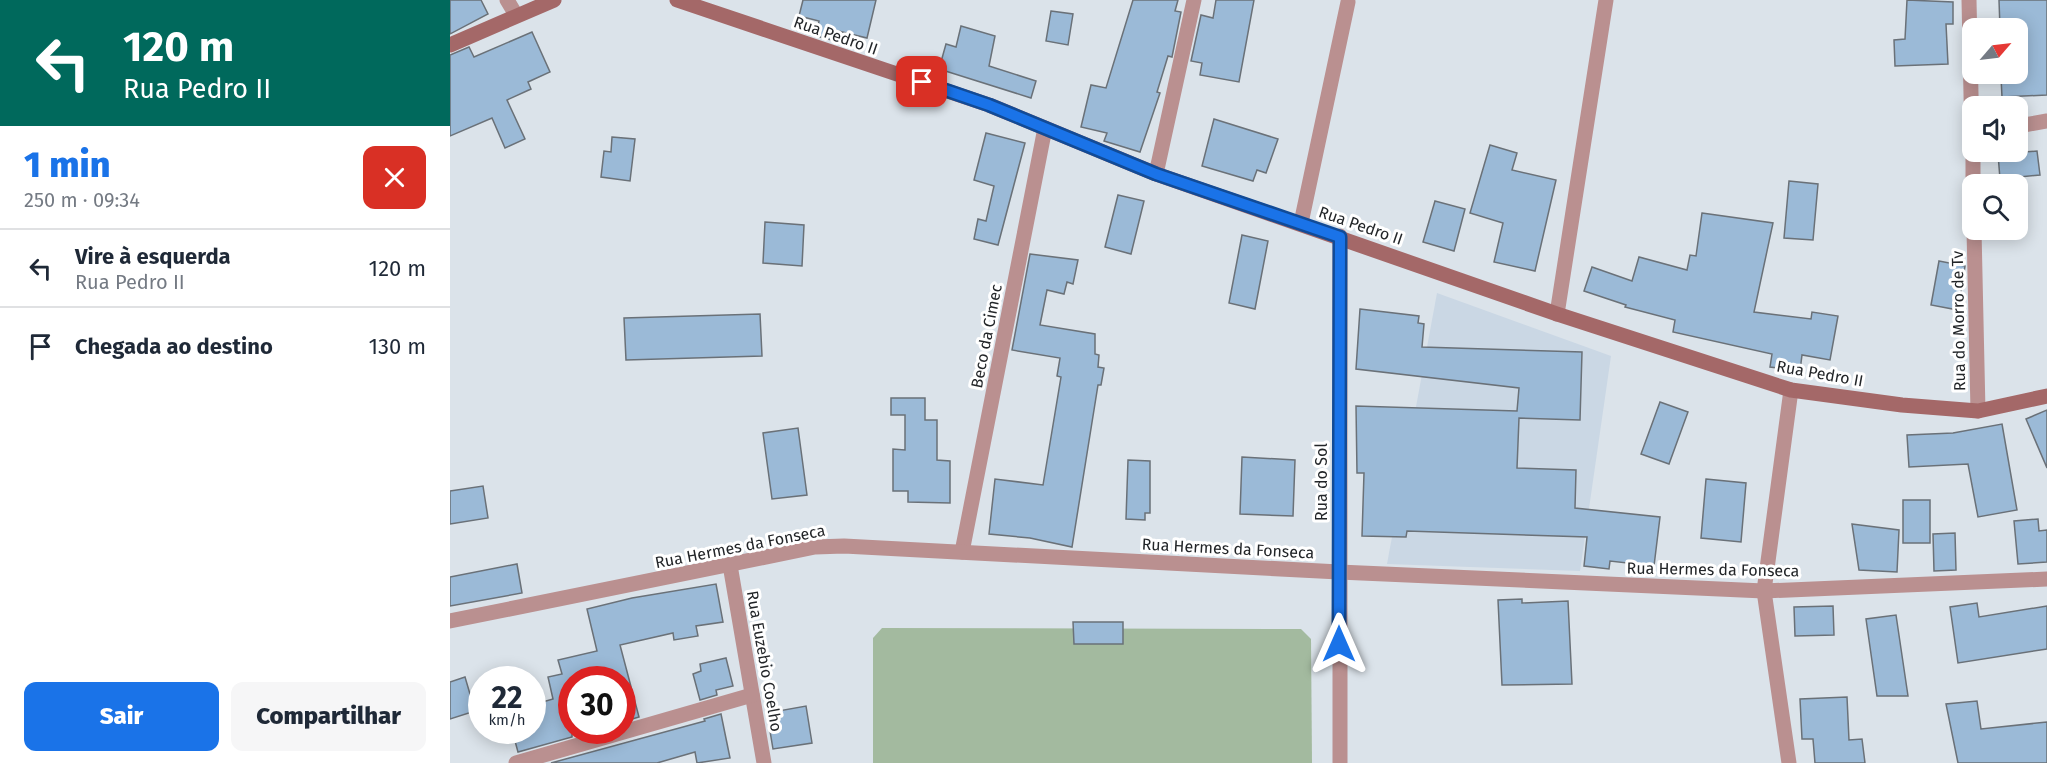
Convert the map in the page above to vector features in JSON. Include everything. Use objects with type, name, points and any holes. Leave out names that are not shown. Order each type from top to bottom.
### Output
[{"type":"street","points":[[507,0],[516,15]]},
{"type":"street","points":[[450,45],[554,0]]},
{"type":"street","name":"Rua Pedro II","points":[[677,0],[989,105],[1156,174],[1557,314],[1791,390],[1902,405],[1978,411],[2047,396]]},
{"type":"street","points":[[1156,174],[1194,0]]},
{"type":"street","points":[[1557,314],[1606,0]]},
{"type":"street","points":[[1969,0],[1971,96]]},
{"type":"street","points":[[1300,223],[1348,2]]},
{"type":"street","points":[[2028,124],[2047,121]]},
{"type":"street","name":"Beco da Cimec","points":[[962,552],[1045,128]]},
{"type":"street","name":"Rua do Sol","points":[[1340,237],[1340,763]]},
{"type":"street","name":"Rua do Morro de Tv","points":[[1974,240],[1978,411]]},
{"type":"street","points":[[1788,763],[1764,591],[1791,390]]},
{"type":"street","name":"Rua Hermes da Fonseca","points":[[450,621],[815,547],[844,546],[1764,591],[2047,579]]},
{"type":"street","name":"Rua Euzebio Coelho","points":[[730,565],[764,763]]},
{"type":"street","points":[[516,763],[752,695]]},
{"type":"shaded area","points":[[1437,293],[1611,356],[1580,571],[1387,564]]},
{"type":"green space","points":[[882,628],[1301,629],[1311,639],[1312,763],[873,763],[873,638]]},
{"type":"building","points":[[450,0],[481,0],[488,14],[450,34]]},
{"type":"building","points":[[803,0],[876,0],[867,38],[838,31],[836,41],[816,36],[819,21],[799,16]]},
{"type":"building","points":[[1133,0],[1178,0],[1175,11],[1181,12],[1172,57],[1168,56],[1157,92],[1160,93],[1140,152],[1104,141],[1107,133],[1081,127],[1091,85],[1106,88]]},
{"type":"building","points":[[1216,0],[1254,0],[1239,82],[1200,75],[1202,63],[1191,61],[1201,15],[1213,18]]},
{"type":"building","points":[[1907,0],[1953,2],[1953,24],[1946,24],[1948,64],[1895,66],[1894,40],[1905,39]]},
{"type":"building","points":[[1999,0],[2047,0],[2047,95],[2002,96],[2001,84],[2028,84],[2028,18],[2000,18]]},
{"type":"building","points":[[1051,11],[1073,14],[1068,45],[1046,41]]},
{"type":"building","points":[[961,26],[995,36],[989,66],[1036,81],[1031,98],[939,69],[946,44],[956,47]]},
{"type":"building","points":[[532,32],[550,72],[528,82],[531,89],[507,100],[525,139],[505,148],[492,118],[450,136],[450,55],[469,47],[474,57]]},
{"type":"building","points":[[1214,119],[1278,139],[1266,173],[1257,170],[1253,181],[1202,166]]},
{"type":"building","points":[[986,133],[1025,143],[998,245],[974,239],[978,219],[986,221],[994,186],[974,180]]},
{"type":"building","points":[[612,137],[635,139],[630,181],[601,177],[604,151],[611,152]]},
{"type":"building","points":[[1490,145],[1517,153],[1512,170],[1556,180],[1535,271],[1494,262],[1503,223],[1470,213]]},
{"type":"building","points":[[2037,151],[2040,175],[2000,174],[1999,162],[2028,162],[2028,152]]},
{"type":"building","points":[[1789,181],[1818,184],[1813,240],[1784,238]]},
{"type":"building","points":[[1118,195],[1144,201],[1131,254],[1105,247]]},
{"type":"building","points":[[1435,201],[1465,209],[1454,251],[1423,242]]},
{"type":"building","points":[[1702,213],[1773,223],[1754,312],[1811,319],[1812,312],[1838,316],[1830,360],[1802,355],[1800,371],[1770,367],[1772,354],[1673,332],[1675,320],[1625,307],[1626,305],[1584,291],[1592,267],[1632,281],[1639,257],[1687,270],[1690,255],[1696,256]]},
{"type":"building","points":[[765,222],[804,225],[802,266],[763,263]]},
{"type":"building","points":[[1242,235],[1268,241],[1255,309],[1229,303]]},
{"type":"building","points":[[1030,254],[1078,260],[1073,284],[1067,282],[1064,294],[1047,290],[1040,325],[1095,334],[1095,354],[1099,355],[1098,367],[1104,368],[1101,385],[1098,385],[1072,547],[1030,538],[989,534],[995,479],[1043,485],[1061,377],[1057,376],[1060,358],[1012,350]]},
{"type":"building","points":[[1939,261],[1965,266],[1958,310],[1931,305]]},
{"type":"building","points":[[1360,309],[1419,316],[1418,323],[1424,324],[1422,347],[1582,352],[1580,420],[1519,418],[1517,468],[1576,470],[1575,508],[1660,517],[1654,566],[1610,561],[1609,569],[1584,566],[1587,537],[1407,531],[1406,537],[1362,536],[1364,473],[1357,473],[1356,406],[1517,411],[1519,388],[1356,369]]},
{"type":"building","points":[[760,314],[762,356],[626,360],[624,318]]},
{"type":"building","points":[[891,398],[925,398],[925,420],[937,420],[937,460],[950,461],[950,503],[908,502],[908,491],[893,491],[893,449],[905,450],[905,415],[891,415]]},
{"type":"building","points":[[1660,402],[1688,412],[1669,464],[1641,454]]},
{"type":"building","points":[[2047,410],[2047,468],[2026,419]]},
{"type":"building","points":[[2002,424],[2017,510],[1978,517],[1968,464],[1909,467],[1907,435],[1953,433]]},
{"type":"building","points":[[798,428],[807,495],[772,499],[763,433]]},
{"type":"building","points":[[1242,457],[1295,460],[1293,516],[1240,514]]},
{"type":"building","points":[[1128,460],[1150,461],[1150,513],[1145,513],[1145,520],[1126,519]]},
{"type":"building","points":[[1706,479],[1746,483],[1741,542],[1701,538]]},
{"type":"building","points":[[483,486],[488,518],[450,524],[450,491]]},
{"type":"building","points":[[1903,500],[1930,500],[1930,543],[1903,543]]},
{"type":"building","points":[[2038,519],[2039,531],[2047,530],[2047,562],[2018,564],[2014,521]]},
{"type":"building","points":[[1852,524],[1899,530],[1897,572],[1859,570]]},
{"type":"building","points":[[1955,533],[1956,570],[1934,571],[1933,534]]},
{"type":"building","points":[[517,564],[522,593],[450,606],[450,577]]},
{"type":"building","points":[[716,584],[723,622],[696,626],[698,636],[674,640],[673,633],[620,645],[626,666],[560,666],[558,660],[597,651],[587,609],[632,598]]},
{"type":"building","points":[[1522,599],[1522,603],[1568,601],[1572,684],[1502,685],[1498,600]]},
{"type":"building","points":[[1977,603],[1979,617],[2047,606],[2047,649],[1958,663],[1950,607]]},
{"type":"building","points":[[1833,606],[1834,635],[1795,636],[1794,607]]},
{"type":"building","points":[[1896,615],[1908,696],[1877,696],[1866,619]]},
{"type":"building","points":[[1073,622],[1123,622],[1123,644],[1074,644]]},
{"type":"building","points":[[726,658],[733,686],[716,690],[717,695],[700,700],[693,674],[701,671],[700,664]]},
{"type":"building","points":[[558,675],[558,741],[518,752],[516,744],[546,744],[546,701],[553,699],[548,677]]},
{"type":"building","points":[[465,677],[468,687],[468,713],[450,719],[450,682]]},
{"type":"building","points":[[1847,697],[1849,740],[1862,739],[1865,763],[1815,763],[1813,739],[1802,739],[1800,699]]},
{"type":"building","points":[[1977,701],[1981,729],[2047,722],[2047,763],[1958,763],[1946,704]]},
{"type":"building","points":[[806,706],[812,743],[773,749],[767,713]]},
{"type":"building","points":[[721,714],[730,758],[697,763],[695,752],[657,763],[551,763],[621,744],[636,744],[636,740],[705,721],[704,719]]},
{"type":"route","points":[[922,82],[989,105],[1156,174],[1340,237],[1339,644]]}]
